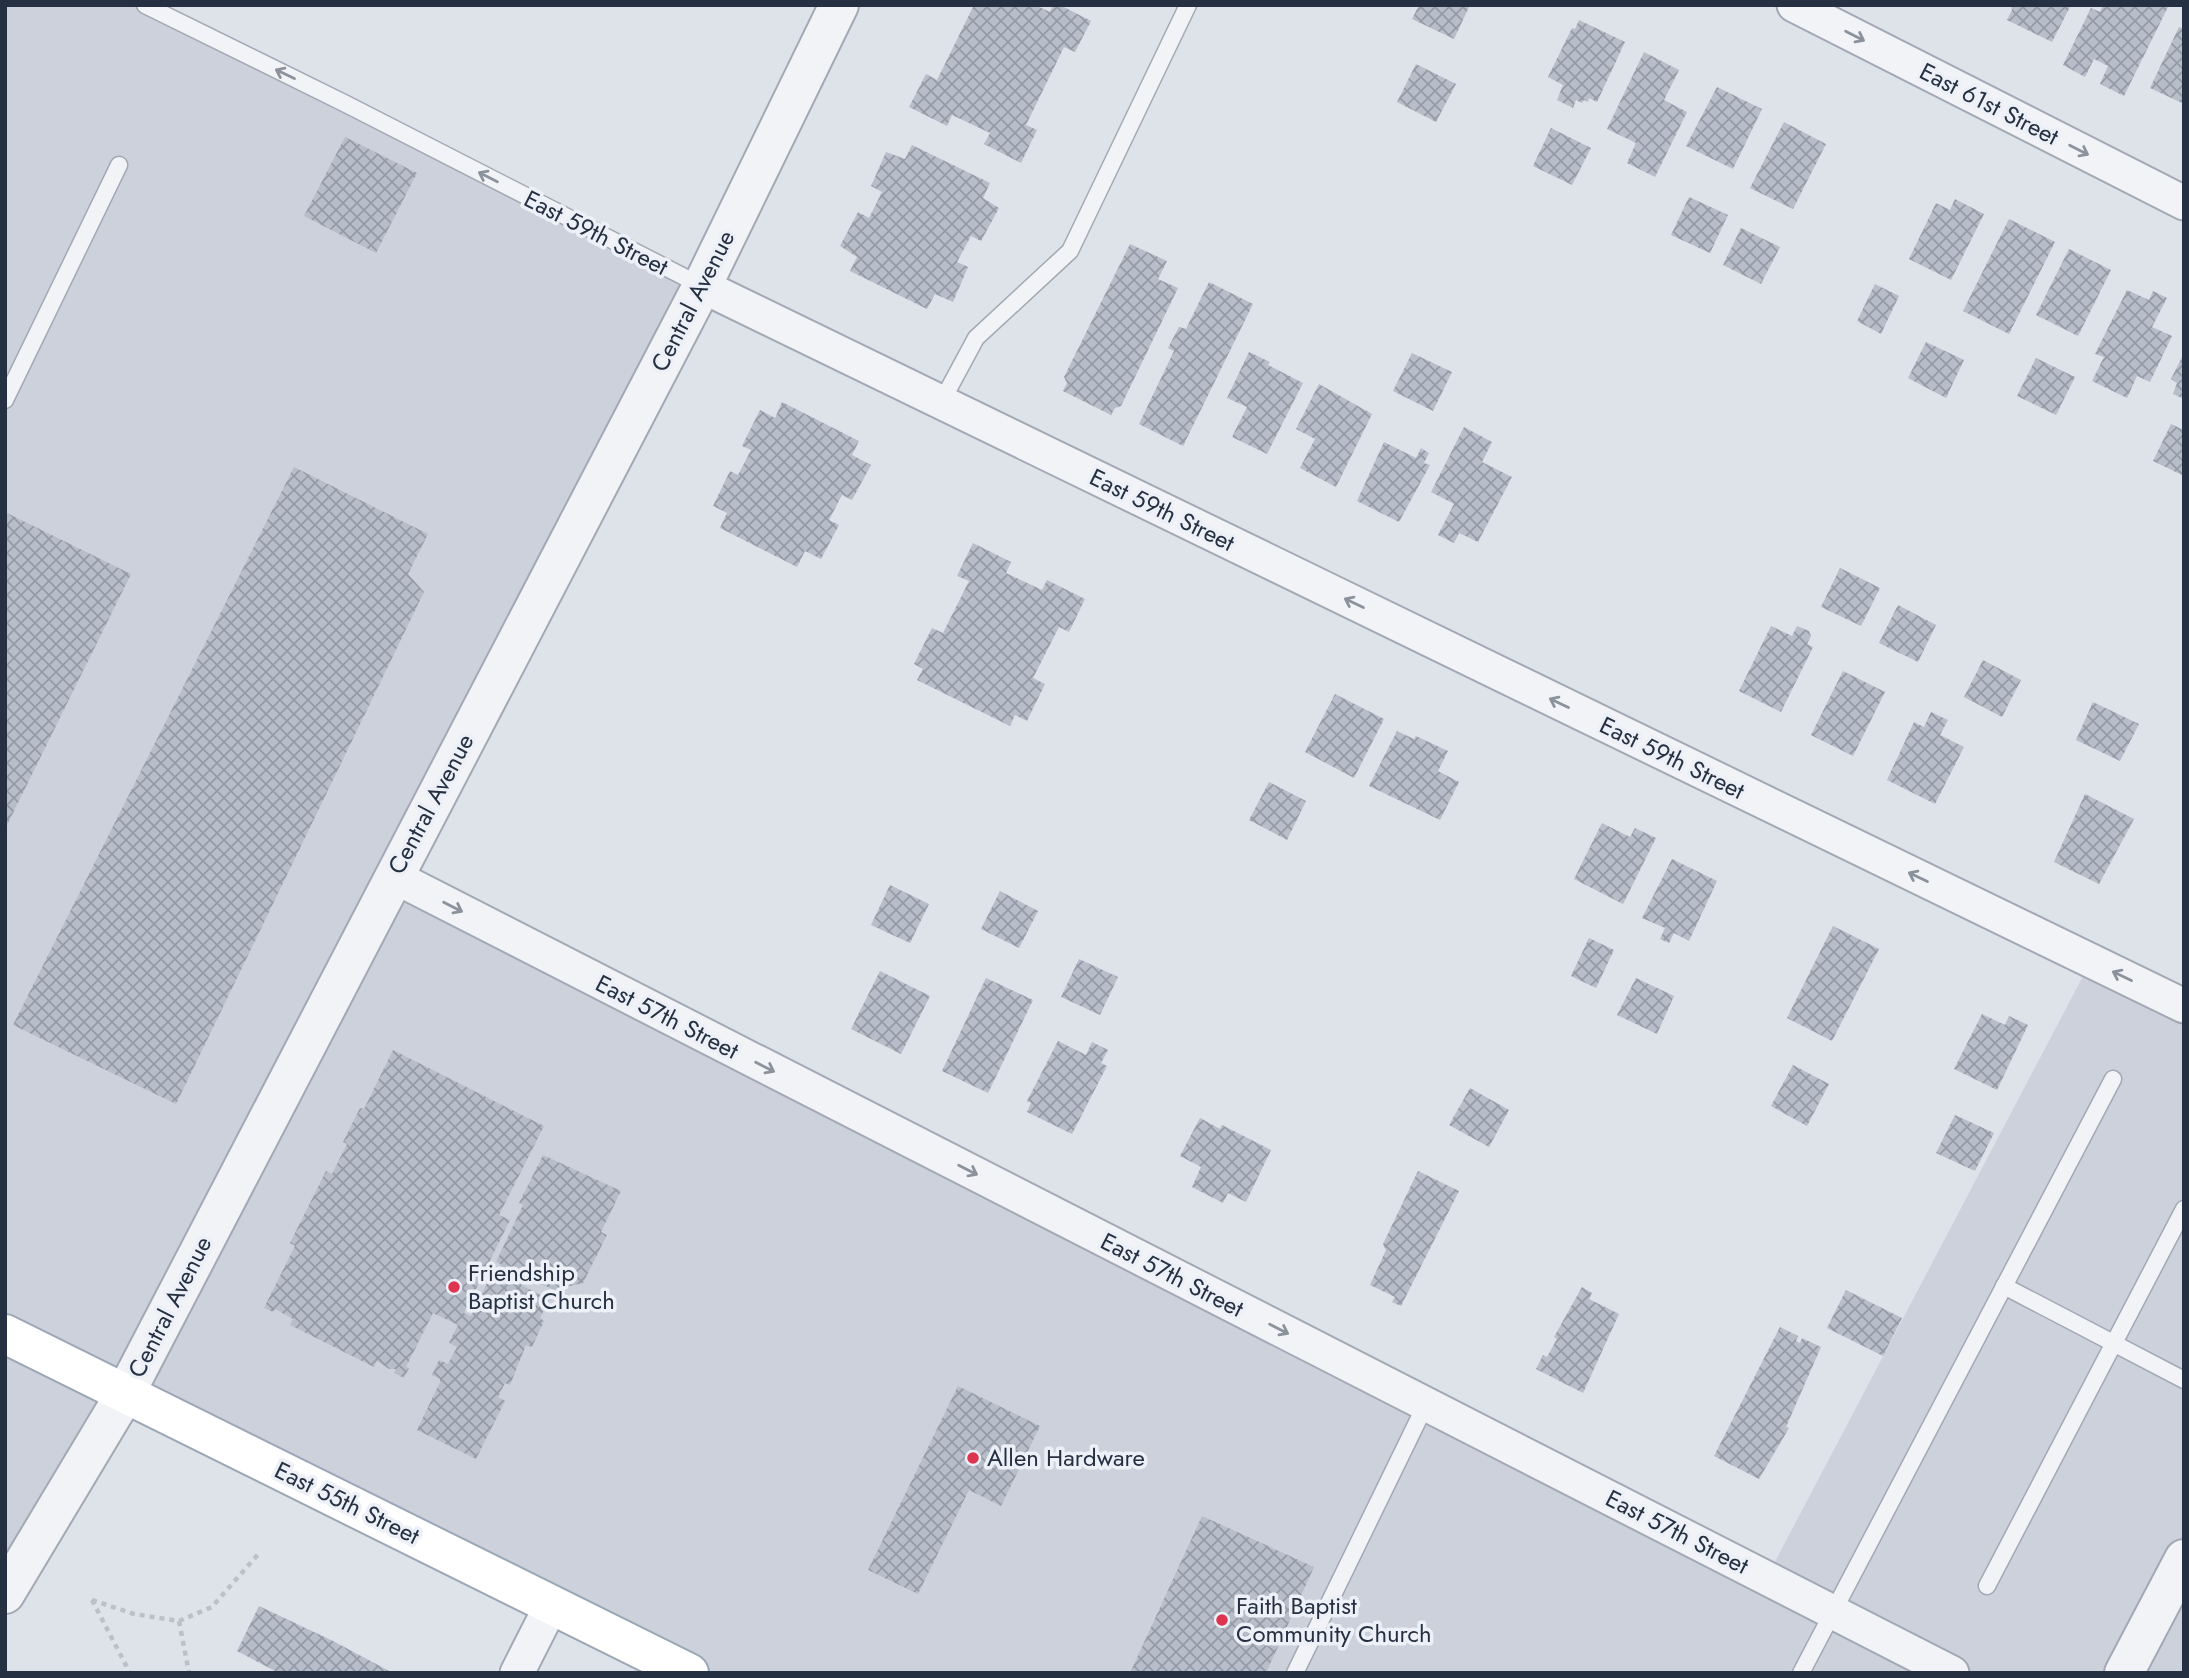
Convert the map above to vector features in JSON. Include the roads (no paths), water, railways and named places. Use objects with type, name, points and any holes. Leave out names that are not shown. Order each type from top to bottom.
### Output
[{"type":"main road","name":"East 55th Street","points":[[5,1334],[689,1673]]},
{"type":"street","name":"Central Avenue","points":[[5,1594],[125,1394],[702,286],[839,5]]},
{"type":"street","name":"East 61st Street","points":[[1794,5],[2184,203]]},
{"type":"street","name":"East 59th Street","points":[[702,286],[2184,1006]]},
{"type":"street","name":"East 57th Street","points":[[393,876],[1952,1673]]},
{"type":"street","points":[[2124,1673],[2184,1559]]},
{"type":"street","points":[[517,1673],[552,1604]]},
{"type":"lane","name":"East 59th Street","points":[[145,5],[346,104],[702,286]]},
{"type":"lane","points":[[942,403],[976,338],[1070,251],[1188,5]]},
{"type":"lane","points":[[5,400],[119,165]]},
{"type":"lane","points":[[1801,1673],[2113,1079]]},
{"type":"lane","points":[[1987,1586],[2184,1209]]},
{"type":"lane","points":[[2004,1286],[2184,1380]]},
{"type":"lane","points":[[1295,1673],[1426,1404]]},
{"type":"place","name":"Friendship Baptist Church","points":[[454,1287]]},
{"type":"place","name":"Allen Hardware","points":[[973,1458]]},
{"type":"place","name":"Faith Baptist Community Church","points":[[1222,1620]]}]
